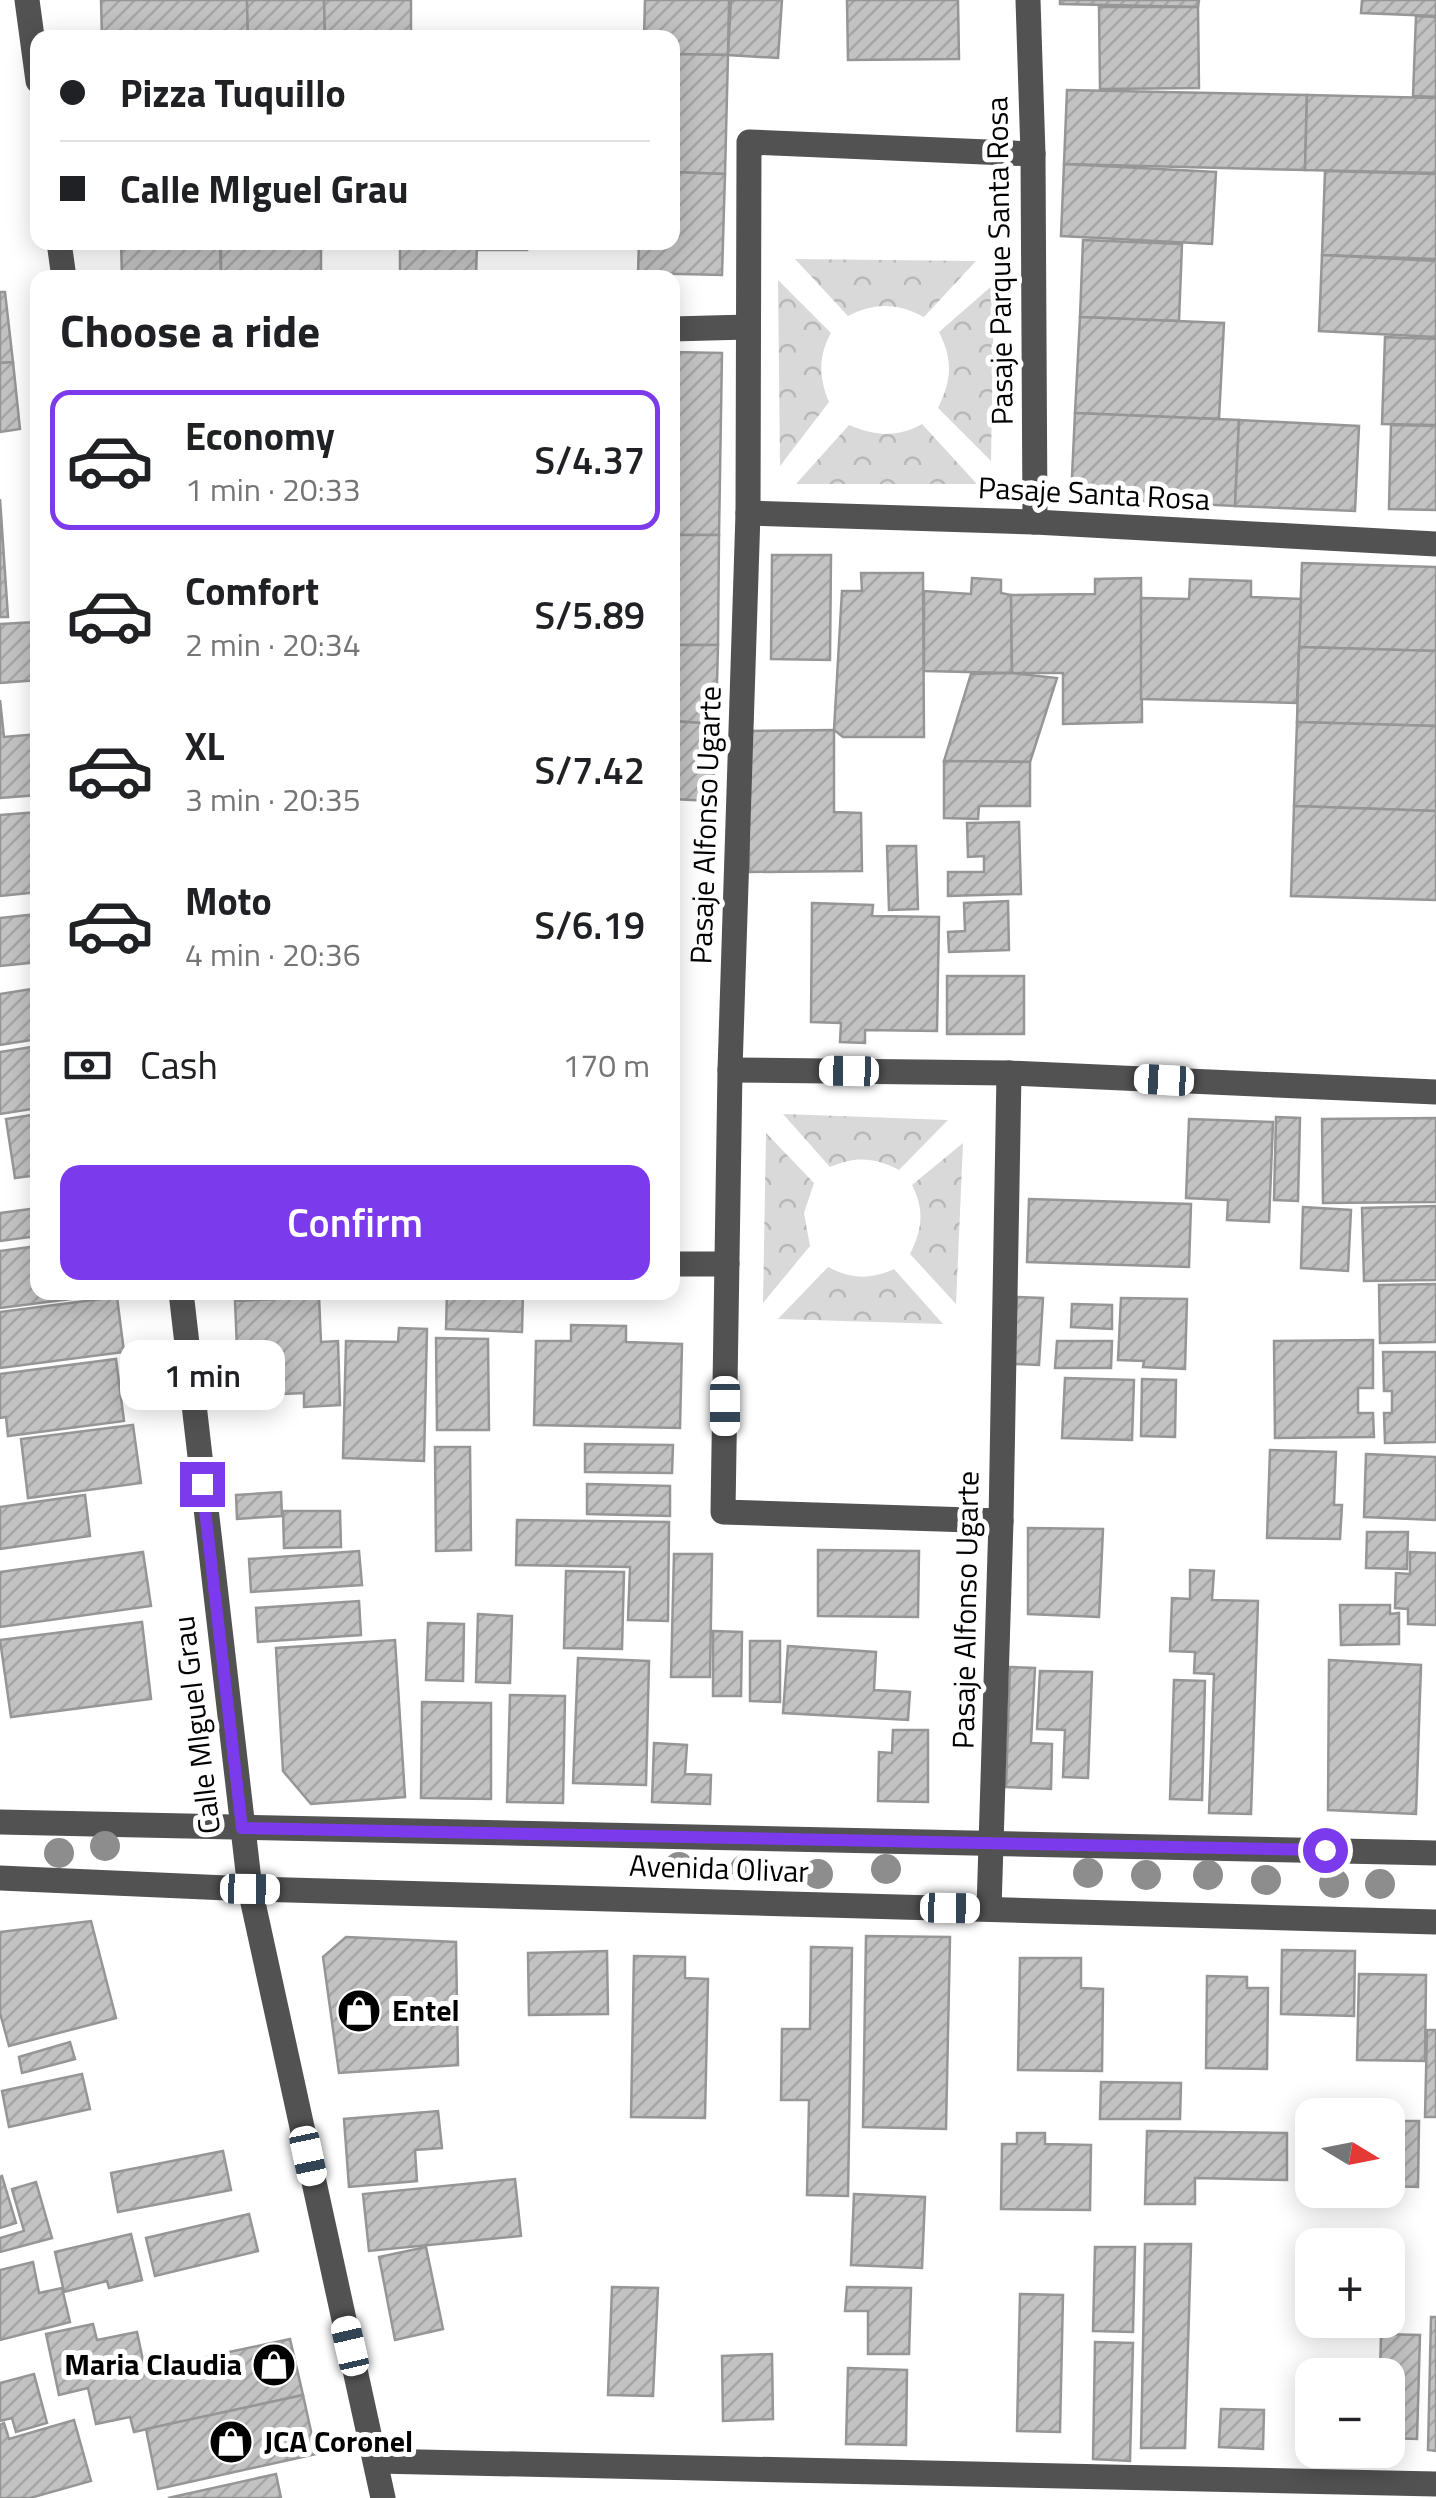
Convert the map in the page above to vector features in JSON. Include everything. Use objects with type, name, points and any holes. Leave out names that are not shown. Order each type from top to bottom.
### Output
[{"type":"street","points":[[27,0],[31,30]]},
{"type":"street","name":"Pasaje Parque Santa Rosa","points":[[1028,0],[1035,522]]},
{"type":"street","name":"Pasaje Alfonso Ugarte","points":[[1001,1522],[724,1512],[730,1070],[748,514],[749,142],[1033,154]]},
{"type":"street","points":[[680,329],[748,328]]},
{"type":"street","name":"Pasaje Santa Rosa","points":[[748,514],[1035,522],[1436,544]]},
{"type":"street","points":[[730,1070],[1008,1073],[1436,1092]]},
{"type":"street","name":"Pasaje Alfonso Ugarte","points":[[990,1908],[1008,1073]]},
{"type":"street","points":[[680,1264],[727,1264]]},
{"type":"street","name":"Calle MIguel Grau","points":[[181,1300],[250,1889],[383,2498]]},
{"type":"street","name":"Avenida Olivar","points":[[0,1822],[1436,1853]]},
{"type":"street","name":"Avenida Olivar","points":[[0,1878],[250,1889],[1436,1922]]},
{"type":"street","points":[[376,2461],[1147,2488],[1436,2484]]},
{"type":"green space","points":[[795,259],[976,261],[924,317],[886,306],[848,316]]},
{"type":"green space","points":[[778,280],[831,333],[821,367],[829,402],[780,466]]},
{"type":"green space","points":[[994,284],[991,461],[938,408],[949,370],[939,332]]},
{"type":"green space","points":[[922,424],[977,484],[796,484],[849,425],[886,434]]},
{"type":"green space","points":[[783,1114],[948,1120],[899,1170],[865,1160],[830,1167]]},
{"type":"green space","points":[[766,1133],[814,1183],[804,1213],[810,1246],[763,1303]]},
{"type":"green space","points":[[963,1143],[956,1304],[910,1254],[920,1220],[912,1185]]},
{"type":"green space","points":[[828,1267],[861,1277],[894,1269],[943,1324],[778,1319]]},
{"type":"building","points":[[101,0],[247,0],[248,30],[102,30]]},
{"type":"building","points":[[247,0],[324,0],[325,30],[248,30]]},
{"type":"building","points":[[324,0],[411,0],[411,30],[325,30]]},
{"type":"building","points":[[645,0],[729,0],[728,55],[680,54],[680,30],[644,30]]},
{"type":"building","points":[[731,0],[782,0],[778,58],[728,55]]},
{"type":"building","points":[[847,0],[958,0],[959,59],[848,60]]},
{"type":"building","points":[[1060,0],[1199,0],[1198,7],[1060,4]]},
{"type":"building","points":[[1362,0],[1436,0],[1436,16],[1361,13]]},
{"type":"building","points":[[1099,7],[1198,7],[1199,88],[1100,89]]},
{"type":"building","points":[[1416,16],[1436,17],[1436,97],[1413,96]]},
{"type":"building","points":[[680,54],[728,55],[725,174],[680,172]]},
{"type":"building","points":[[1067,90],[1307,95],[1305,170],[1064,164]]},
{"type":"building","points":[[1307,95],[1436,98],[1436,173],[1305,170]]},
{"type":"building","points":[[1064,164],[1216,172],[1212,244],[1061,236]]},
{"type":"building","points":[[1325,171],[1436,174],[1436,259],[1322,255]]},
{"type":"building","points":[[680,172],[725,174],[722,275],[638,270],[639,250],[680,250]]},
{"type":"building","points":[[1083,240],[1182,244],[1179,321],[1080,317]]},
{"type":"building","points":[[121,250],[220,250],[221,270],[122,270]]},
{"type":"building","points":[[221,250],[321,250],[321,270],[221,270]]},
{"type":"building","points":[[400,250],[477,250],[476,270],[400,270]]},
{"type":"building","points":[[1322,255],[1436,261],[1436,337],[1319,331]]},
{"type":"building","points":[[0,292],[5,292],[13,362],[0,363]]},
{"type":"building","points":[[1080,317],[1224,323],[1219,419],[1075,413]]},
{"type":"building","points":[[1385,337],[1436,339],[1436,425],[1382,424]]},
{"type":"building","points":[[680,352],[722,353],[719,535],[680,535]]},
{"type":"building","points":[[13,362],[20,429],[0,432],[0,363]]},
{"type":"building","points":[[1075,413],[1239,420],[1235,506],[1071,498]]},
{"type":"building","points":[[1239,420],[1359,426],[1355,511],[1235,506]]},
{"type":"building","points":[[1391,425],[1436,426],[1436,510],[1389,509]]},
{"type":"building","points":[[0,499],[8,617],[0,617]]},
{"type":"building","points":[[680,535],[719,535],[718,645],[680,645]]},
{"type":"building","points":[[772,555],[831,555],[830,660],[771,659]]},
{"type":"building","points":[[1302,563],[1436,567],[1436,651],[1299,647]]},
{"type":"building","points":[[861,573],[923,573],[924,737],[843,737],[834,730],[842,591],[862,591]]},
{"type":"building","points":[[972,578],[1001,580],[1001,593],[1011,595],[1012,673],[924,671],[924,591],[971,594]]},
{"type":"building","points":[[1141,578],[1142,722],[1063,724],[1063,673],[1012,673],[1011,595],[1095,594],[1095,579]]},
{"type":"building","points":[[1190,579],[1251,581],[1251,597],[1301,599],[1297,703],[1141,699],[1141,598],[1189,599]]},
{"type":"building","points":[[30,622],[30,681],[0,683],[0,624]]},
{"type":"building","points":[[680,645],[718,645],[716,724],[680,722]]},
{"type":"building","points":[[1299,647],[1436,651],[1436,726],[1297,722]]},
{"type":"building","points":[[971,674],[1057,678],[1030,762],[944,761]]},
{"type":"building","points":[[0,700],[4,737],[30,735],[30,796],[0,798]]},
{"type":"building","points":[[680,722],[716,724],[712,801],[680,799]]},
{"type":"building","points":[[1297,722],[1436,726],[1436,811],[1294,806]]},
{"type":"building","points":[[834,730],[834,812],[861,813],[862,871],[749,872],[748,731]]},
{"type":"building","points":[[944,761],[1030,762],[1030,806],[979,806],[978,819],[944,818]]},
{"type":"building","points":[[1294,806],[1436,811],[1436,900],[1291,896]]},
{"type":"building","points":[[30,813],[30,893],[0,896],[0,815]]},
{"type":"building","points":[[1019,822],[1021,894],[948,896],[948,872],[984,872],[984,856],[968,857],[967,823]]},
{"type":"building","points":[[887,846],[916,846],[918,909],[889,910]]},
{"type":"building","points":[[1008,901],[1009,950],[949,952],[948,932],[965,931],[964,903]]},
{"type":"building","points":[[812,903],[873,905],[872,916],[939,917],[937,1031],[865,1030],[865,1043],[840,1042],[841,1023],[811,1022]]},
{"type":"building","points":[[30,915],[30,963],[0,966],[0,918]]},
{"type":"building","points":[[947,976],[1024,976],[1024,1034],[947,1034]]},
{"type":"building","points":[[30,989],[30,1040],[0,1045],[0,994]]},
{"type":"building","points":[[30,1047],[30,1109],[0,1114],[0,1052]]},
{"type":"building","points":[[30,1115],[30,1176],[15,1178],[6,1119]]},
{"type":"building","points":[[1276,1117],[1300,1118],[1298,1201],[1274,1200]]},
{"type":"building","points":[[1436,1118],[1436,1202],[1323,1203],[1322,1119]]},
{"type":"building","points":[[1189,1119],[1273,1122],[1269,1222],[1227,1220],[1228,1200],[1186,1198]]},
{"type":"building","points":[[1029,1199],[1191,1204],[1189,1267],[1027,1262]]},
{"type":"building","points":[[1436,1206],[1436,1280],[1364,1281],[1362,1208]]},
{"type":"building","points":[[1303,1207],[1351,1210],[1348,1271],[1301,1268]]},
{"type":"building","points":[[30,1209],[30,1237],[0,1241],[0,1213]]},
{"type":"building","points":[[30,1247],[30,1300],[63,1300],[0,1308],[0,1251]]},
{"type":"building","points":[[1436,1284],[1436,1342],[1380,1343],[1379,1285]]},
{"type":"building","points":[[1017,1297],[1043,1298],[1039,1365],[1013,1364]]},
{"type":"building","points":[[1121,1298],[1187,1299],[1185,1369],[1143,1367],[1144,1361],[1118,1360]]},
{"type":"building","points":[[117,1300],[124,1352],[0,1368],[0,1312]]},
{"type":"building","points":[[319,1300],[321,1342],[338,1341],[340,1405],[304,1407],[304,1393],[239,1396],[235,1301]]},
{"type":"building","points":[[447,1300],[523,1300],[522,1332],[446,1329]]},
{"type":"building","points":[[1072,1304],[1112,1305],[1112,1329],[1071,1327]]},
{"type":"building","points":[[571,1325],[626,1326],[626,1342],[682,1344],[680,1428],[534,1425],[536,1341],[571,1341]]},
{"type":"building","points":[[399,1328],[427,1329],[424,1461],[343,1458],[346,1341],[398,1342]]},
{"type":"building","points":[[436,1338],[488,1339],[489,1430],[437,1430]]},
{"type":"building","points":[[1373,1340],[1373,1388],[1358,1388],[1358,1413],[1373,1413],[1374,1437],[1275,1438],[1274,1341]]},
{"type":"building","points":[[1057,1341],[1112,1341],[1111,1368],[1055,1368]]},
{"type":"building","points":[[1383,1352],[1436,1352],[1436,1442],[1385,1443],[1384,1413],[1392,1413],[1392,1391],[1384,1391]]},
{"type":"building","points":[[116,1359],[124,1421],[8,1436],[6,1417],[0,1418],[0,1374]]},
{"type":"building","points":[[1065,1378],[1134,1380],[1132,1440],[1062,1438]]},
{"type":"building","points":[[1142,1379],[1176,1380],[1175,1437],[1141,1436]]},
{"type":"building","points":[[133,1425],[141,1483],[28,1498],[21,1439]]},
{"type":"building","points":[[585,1444],[673,1445],[672,1473],[585,1472]]},
{"type":"building","points":[[435,1447],[470,1447],[471,1550],[436,1551]]},
{"type":"building","points":[[1270,1450],[1336,1452],[1334,1505],[1342,1505],[1340,1539],[1267,1538]]},
{"type":"building","points":[[1366,1454],[1436,1457],[1436,1520],[1364,1517]]},
{"type":"building","points":[[587,1484],[670,1486],[670,1516],[587,1514]]},
{"type":"building","points":[[281,1492],[282,1516],[237,1519],[236,1495]]},
{"type":"building","points":[[85,1495],[90,1536],[0,1549],[0,1507]]},
{"type":"building","points":[[283,1511],[340,1511],[341,1547],[284,1548]]},
{"type":"building","points":[[517,1520],[669,1522],[668,1621],[628,1620],[630,1567],[516,1565]]},
{"type":"building","points":[[1028,1528],[1103,1529],[1099,1617],[1028,1614]]},
{"type":"building","points":[[1367,1532],[1408,1532],[1407,1569],[1366,1568]]},
{"type":"building","points":[[818,1550],[919,1551],[918,1617],[818,1616]]},
{"type":"building","points":[[359,1551],[362,1585],[251,1592],[249,1559]]},
{"type":"building","points":[[143,1552],[151,1606],[0,1627],[0,1572]]},
{"type":"building","points":[[1410,1552],[1436,1553],[1436,1625],[1408,1624],[1408,1609],[1395,1608],[1396,1573],[1410,1574]]},
{"type":"building","points":[[674,1554],[712,1554],[710,1677],[671,1677]]},
{"type":"building","points":[[1190,1570],[1214,1571],[1212,1600],[1258,1601],[1251,1814],[1209,1813],[1214,1674],[1194,1673],[1195,1652],[1170,1651],[1172,1598],[1190,1599]]},
{"type":"building","points":[[566,1571],[624,1572],[622,1649],[564,1648]]},
{"type":"building","points":[[359,1601],[361,1635],[258,1642],[256,1608]]},
{"type":"building","points":[[1340,1605],[1390,1605],[1390,1614],[1399,1613],[1399,1644],[1341,1645]]},
{"type":"building","points":[[478,1614],[512,1616],[510,1683],[476,1682]]},
{"type":"building","points":[[142,1622],[151,1699],[11,1717],[0,1640]]},
{"type":"building","points":[[428,1623],[464,1624],[463,1681],[426,1680]]},
{"type":"building","points":[[713,1631],[742,1632],[741,1696],[713,1696]]},
{"type":"building","points":[[395,1640],[405,1797],[311,1804],[283,1771],[276,1648]]},
{"type":"building","points":[[750,1641],[780,1641],[780,1702],[750,1701]]},
{"type":"building","points":[[788,1646],[876,1652],[874,1690],[910,1692],[908,1720],[783,1713]]},
{"type":"building","points":[[578,1658],[649,1661],[646,1785],[573,1783]]},
{"type":"building","points":[[1329,1660],[1421,1665],[1416,1814],[1328,1810]]},
{"type":"building","points":[[1010,1667],[1035,1668],[1031,1743],[1052,1744],[1051,1789],[1006,1787]]},
{"type":"building","points":[[1040,1671],[1092,1672],[1088,1778],[1063,1777],[1065,1730],[1037,1729]]},
{"type":"building","points":[[1174,1680],[1205,1681],[1202,1800],[1170,1799]]},
{"type":"building","points":[[510,1695],[565,1696],[563,1803],[507,1802]]},
{"type":"building","points":[[422,1702],[491,1703],[491,1799],[421,1798]]},
{"type":"building","points":[[893,1730],[928,1730],[928,1802],[878,1801],[879,1752],[892,1753]]},
{"type":"building","points":[[654,1743],[687,1745],[685,1774],[711,1775],[710,1804],[652,1802]]},
{"type":"building","points":[[91,1921],[116,2018],[9,2046],[0,2013],[0,1932]]},
{"type":"building","points":[[866,1936],[950,1937],[946,2129],[863,2127]]},
{"type":"building","points":[[346,1937],[456,1942],[458,2065],[339,2073],[323,1957]]},
{"type":"building","points":[[811,1947],[852,1948],[848,2196],[807,2195],[809,2100],[781,2100],[782,2029],[810,2029]]},
{"type":"building","points":[[1282,1950],[1355,1951],[1354,2016],[1281,2014]]},
{"type":"building","points":[[607,1951],[608,2014],[529,2015],[528,1953]]},
{"type":"building","points":[[634,1956],[685,1957],[685,1978],[708,1979],[705,2118],[631,2117]]},
{"type":"building","points":[[1020,1958],[1081,1958],[1081,1988],[1103,1989],[1102,2071],[1018,2070]]},
{"type":"building","points":[[1359,1974],[1426,1975],[1425,2061],[1357,2060]]},
{"type":"building","points":[[1207,1976],[1247,1977],[1247,1988],[1268,1988],[1267,2069],[1206,2068]]},
{"type":"building","points":[[1427,2030],[1436,2030],[1436,2117],[1425,2117]]},
{"type":"building","points":[[70,2042],[75,2059],[22,2073],[19,2057]]},
{"type":"building","points":[[82,2074],[90,2109],[9,2127],[2,2091]]},
{"type":"building","points":[[1101,2082],[1181,2083],[1180,2119],[1100,2119]]},
{"type":"building","points":[[438,2111],[442,2148],[415,2150],[417,2181],[349,2187],[344,2119]]},
{"type":"building","points":[[1405,2121],[1419,2121],[1418,2187],[1405,2187]]},
{"type":"building","points":[[1147,2131],[1287,2133],[1287,2180],[1195,2178],[1195,2204],[1145,2204]]},
{"type":"building","points":[[1017,2133],[1045,2133],[1045,2144],[1091,2145],[1090,2210],[1001,2209],[1002,2144],[1017,2144]]},
{"type":"building","points":[[223,2151],[231,2190],[118,2212],[111,2173]]},
{"type":"building","points":[[0,2177],[16,2223],[0,2228]]},
{"type":"building","points":[[515,2179],[521,2236],[369,2251],[363,2194]]},
{"type":"building","points":[[36,2182],[52,2238],[0,2252],[0,2238],[24,2231],[12,2189]]},
{"type":"building","points":[[854,2194],[925,2197],[922,2268],[851,2265]]},
{"type":"building","points":[[249,2214],[258,2251],[155,2276],[146,2238]]},
{"type":"building","points":[[131,2234],[142,2280],[109,2288],[107,2281],[64,2292],[55,2252]]},
{"type":"building","points":[[1145,2244],[1191,2244],[1185,2448],[1141,2448]]},
{"type":"building","points":[[426,2247],[443,2329],[395,2340],[379,2257]]},
{"type":"building","points":[[1095,2247],[1135,2247],[1133,2332],[1093,2331]]},
{"type":"building","points":[[33,2262],[39,2293],[62,2288],[70,2322],[0,2340],[0,2270]]},
{"type":"building","points":[[612,2287],[658,2288],[653,2396],[608,2395]]},
{"type":"building","points":[[847,2287],[911,2288],[909,2354],[868,2354],[868,2311],[845,2311]]},
{"type":"building","points":[[1020,2294],[1063,2295],[1060,2432],[1017,2431]]},
{"type":"building","points":[[1431,2317],[1436,2317],[1436,2451],[1428,2450]]},
{"type":"building","points":[[93,2324],[97,2340],[137,2332],[145,2370],[290,2339],[303,2395],[134,2432],[130,2417],[96,2424],[88,2388],[59,2395],[46,2334]]},
{"type":"building","points":[[1420,2335],[1417,2439],[1405,2439],[1405,2358],[1380,2358],[1381,2338]]},
{"type":"building","points":[[1095,2342],[1133,2343],[1130,2461],[1093,2459]]},
{"type":"building","points":[[772,2354],[773,2419],[723,2421],[722,2356]]},
{"type":"building","points":[[848,2368],[907,2370],[906,2445],[846,2444]]},
{"type":"building","points":[[34,2374],[47,2423],[16,2432],[12,2418],[0,2421],[0,2383]]},
{"type":"building","name":"JCA Coronel","points":[[303,2395],[316,2454],[158,2489],[146,2429]]},
{"type":"building","points":[[1221,2409],[1264,2410],[1263,2449],[1219,2447]]},
{"type":"building","points":[[74,2420],[91,2481],[30,2498],[0,2498],[0,2425],[4,2423],[9,2439]]},
{"type":"building","points":[[276,2474],[281,2498],[168,2498]]},
{"type":"place","name":"Entel","points":[[359,2011]]},
{"type":"place","name":"Maria Claudia","points":[[274,2365]]},
{"type":"place","name":"JCA Coronel","points":[[231,2442]]},
{"type":"route","points":[[202,1484],[242,1828],[1325,1850]]}]
